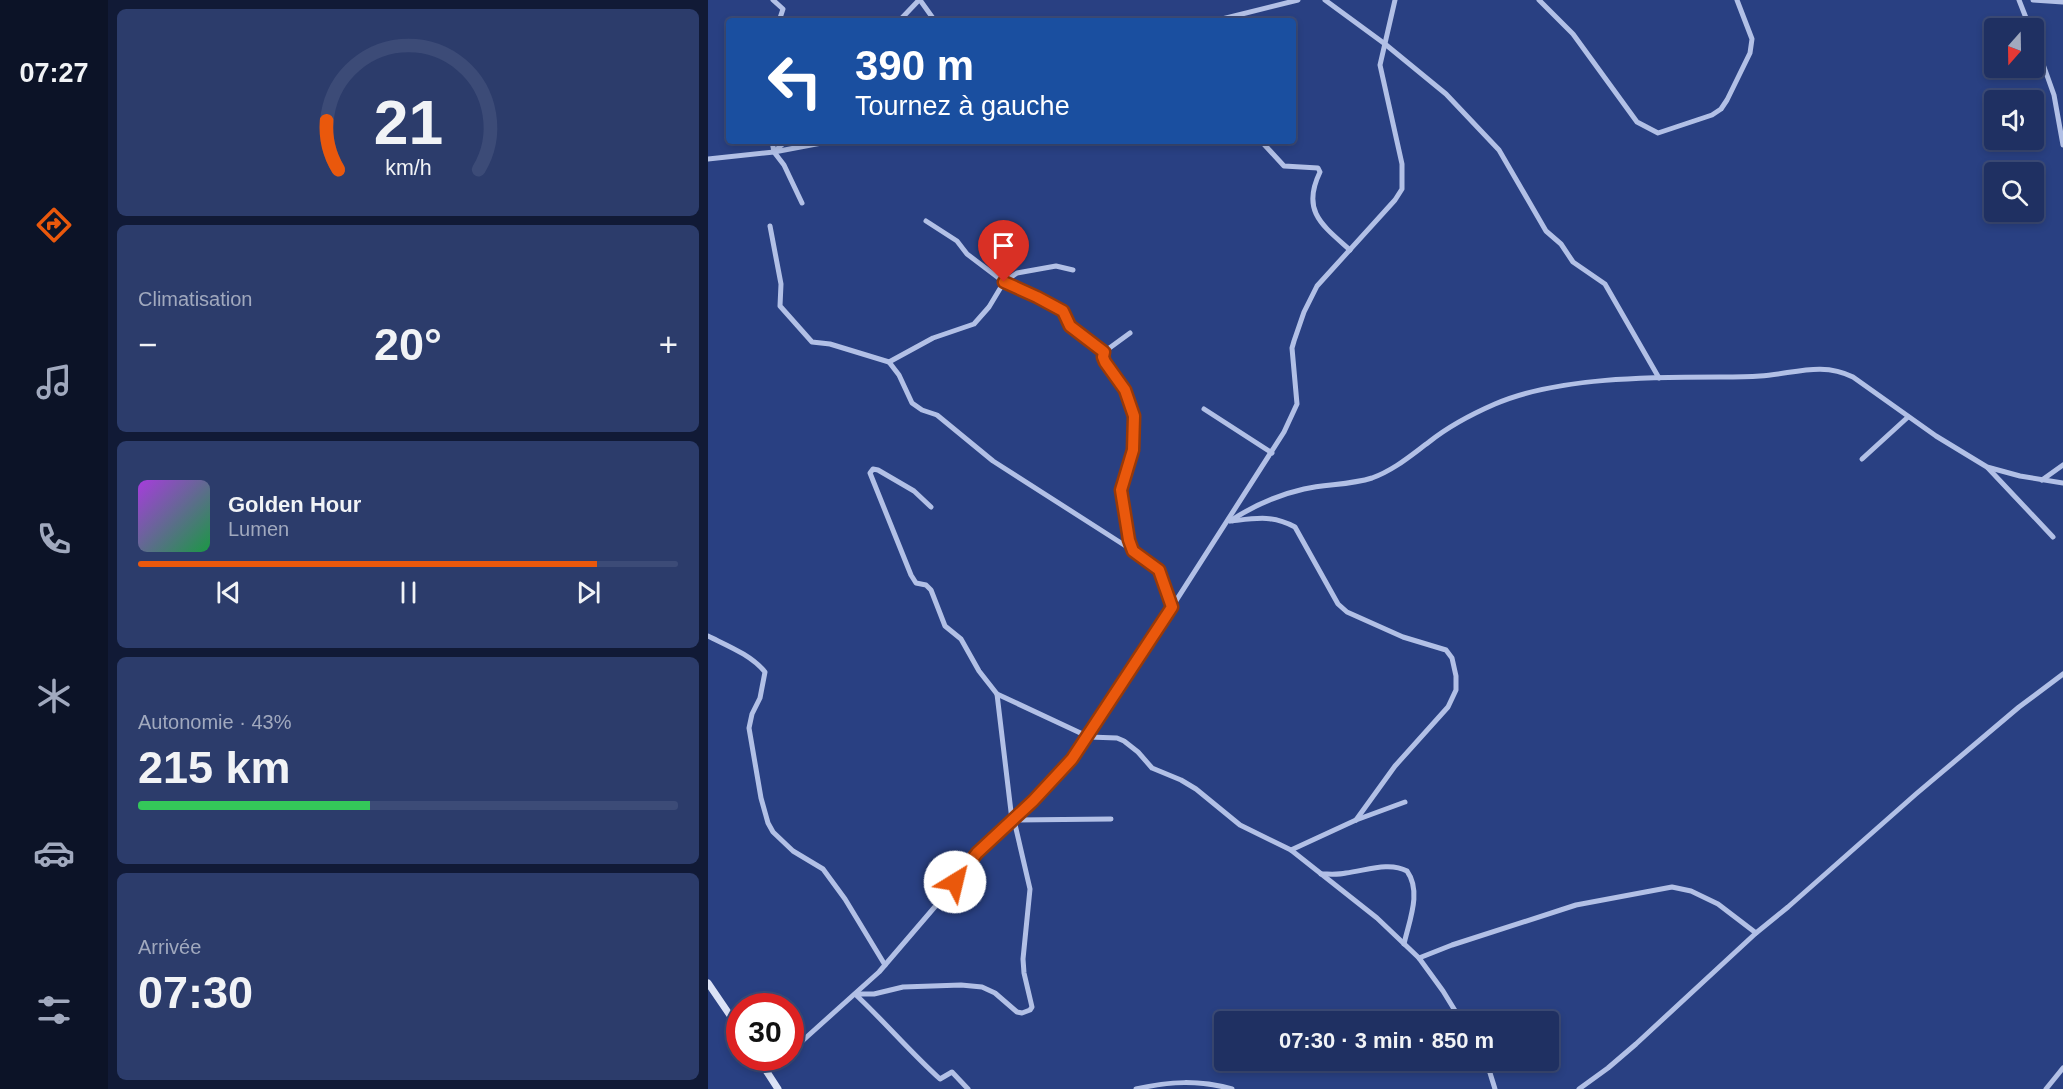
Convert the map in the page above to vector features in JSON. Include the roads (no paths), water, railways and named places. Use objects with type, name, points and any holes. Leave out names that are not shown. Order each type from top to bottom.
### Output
[{"type":"main road","points":[[708,983],[726,1009]]},
{"type":"main road","points":[[768,1072],[778,1089]]},
{"type":"street","points":[[773,0],[783,9],[780,18]]},
{"type":"street","points":[[901,18],[920,0],[933,18]]},
{"type":"street","points":[[1225,18],[1298,0]]},
{"type":"street","points":[[1325,0],[1446,94],[1499,150],[1546,231],[1561,244],[1573,262],[1605,284],[1659,378]]},
{"type":"street","points":[[804,1040],[885,965],[951,888],[977,853],[1054,780],[1089,736],[1272,453],[1297,407],[1292,348],[1304,312],[1317,286],[1395,200],[1402,189],[1402,164],[1380,65],[1395,0]]},
{"type":"street","points":[[1539,0],[1573,34],[1637,122],[1658,133],[1712,115],[1728,100],[1750,52],[1752,39],[1737,0]]},
{"type":"street","points":[[2019,0],[2026,18]]},
{"type":"street","points":[[2033,0],[2063,2]]},
{"type":"street","points":[[2044,67],[2054,95],[2063,145]]},
{"type":"street","points":[[773,144],[774,152],[784,165],[802,203]]},
{"type":"street","points":[[774,152],[783,144]]},
{"type":"street","points":[[708,159],[774,152],[816,144]]},
{"type":"street","points":[[1264,144],[1284,166],[1318,168],[1320,172],[1313,186],[1312,205],[1317,217],[1350,250]]},
{"type":"street","points":[[926,221],[957,242],[967,254],[1004,282],[1063,311],[1070,326],[1104,352]]},
{"type":"street","points":[[770,226],[781,284],[780,306],[812,342],[830,344],[889,362],[900,375],[912,403],[922,410],[937,415],[993,461],[1159,570],[1172,607]]},
{"type":"street","points":[[889,362],[933,338],[974,324],[989,307],[1004,282],[1017,273],[1056,266],[1073,270]]},
{"type":"street","points":[[1130,333],[1104,352],[1103,357],[1125,390],[1134,416],[1133,450],[1121,490],[1129,540],[1133,551]]},
{"type":"street","points":[[1228,522],[1252,506],[1278,496],[1305,489],[1369,479],[1389,471],[1463,419],[1506,400],[1540,389],[1659,378],[1761,376],[1828,368],[1843,371],[1853,377],[1908,417],[1987,466],[2053,537]]},
{"type":"street","points":[[1204,409],[1272,453]]},
{"type":"street","points":[[1862,459],[1908,417]]},
{"type":"street","points":[[2042,480],[2063,465]]},
{"type":"street","points":[[1987,466],[2063,483]]},
{"type":"street","points":[[931,507],[914,490],[878,470],[873,469],[870,473],[910,575],[916,583],[926,585],[931,590],[945,626],[961,639],[979,671],[997,694],[1089,736],[1117,738],[1124,741],[1152,768],[1181,780],[1196,789],[1240,825],[1291,850],[1377,918],[1419,958],[1455,1011]]},
{"type":"street","points":[[1228,522],[1269,517],[1295,527],[1338,604],[1347,612],[1403,637],[1446,650],[1452,658],[1456,690],[1448,707],[1395,766],[1356,820]]},
{"type":"street","points":[[708,636],[759,664],[765,672],[760,698],[752,714],[749,728],[760,798],[768,823],[773,832],[793,851],[823,869],[845,899],[885,965]]},
{"type":"street","points":[[1579,1089],[1636,1044],[1756,933],[1916,794],[2019,707],[2063,674]]},
{"type":"street","points":[[855,994],[874,994],[903,987],[961,985],[982,987],[995,993],[1017,1012],[1030,1010],[1032,1006],[1025,981],[1023,959],[1030,889],[1013,820],[997,694]]},
{"type":"street","points":[[1291,850],[1356,820],[1405,802]]},
{"type":"street","points":[[1013,820],[1111,819]]},
{"type":"street","points":[[1321,874],[1343,874],[1388,866],[1407,871],[1414,887],[1414,898],[1404,944]]},
{"type":"street","points":[[1419,958],[1576,905],[1672,886],[1691,891],[1718,904],[1756,933]]},
{"type":"street","points":[[855,994],[878,1015],[914,1056],[940,1079],[952,1072],[968,1089]]},
{"type":"street","points":[[2046,1089],[2063,1068]]},
{"type":"street","points":[[1489,1071],[1495,1089]]},
{"type":"street","points":[[1136,1089],[1162,1083],[1188,1081],[1210,1083],[1232,1089]]}]
